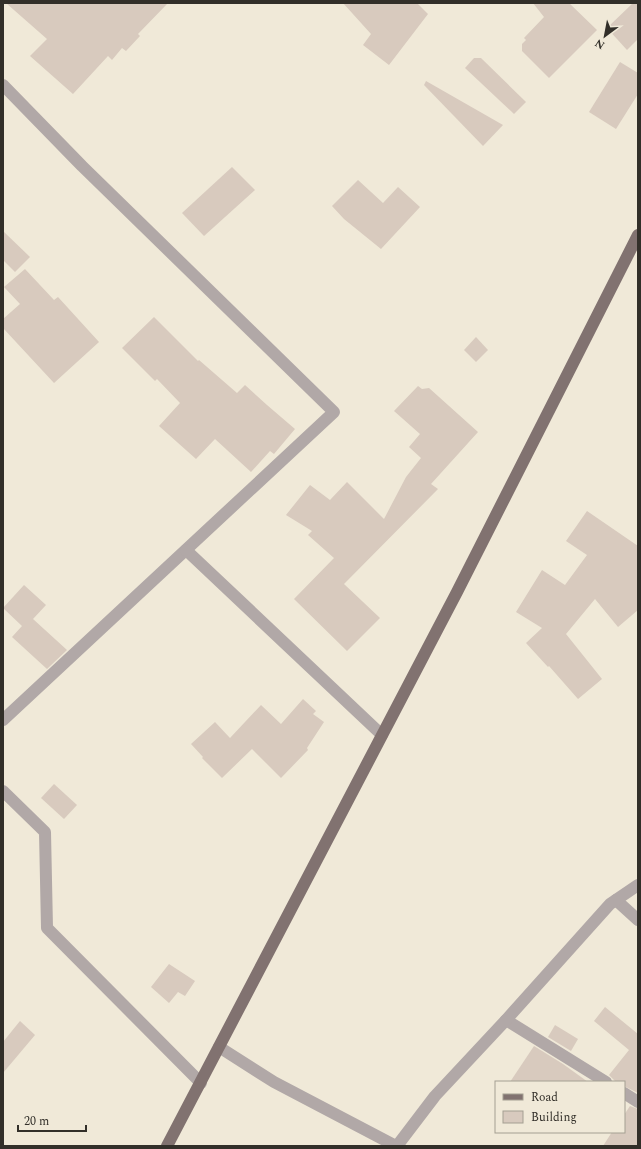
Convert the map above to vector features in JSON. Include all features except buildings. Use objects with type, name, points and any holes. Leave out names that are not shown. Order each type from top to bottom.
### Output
[{"type":"main road","points":[[167,1146],[457,592],[638,235]]},
{"type":"street","points":[[3,85],[82,166],[334,412],[3,720]]},
{"type":"street","points":[[186,550],[382,735]]},
{"type":"street","points":[[3,791],[45,832],[47,928],[201,1083]]},
{"type":"street","points":[[219,1048],[274,1082],[397,1146],[435,1096],[506,1020],[610,904],[638,885]]},
{"type":"street","points":[[616,900],[638,920]]},
{"type":"street","points":[[506,1020],[604,1081]]},
{"type":"street","points":[[625,1094],[638,1102]]}]
